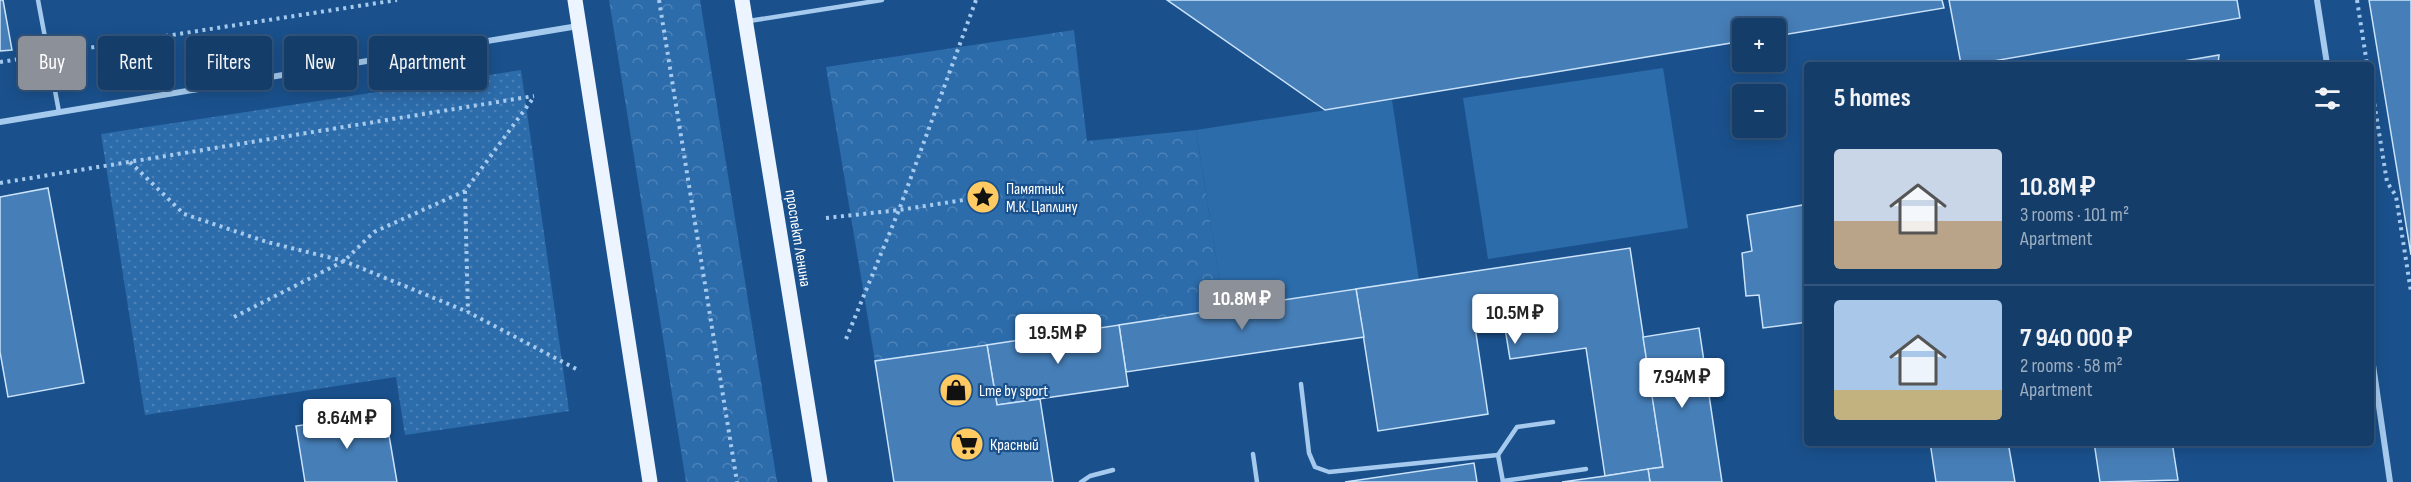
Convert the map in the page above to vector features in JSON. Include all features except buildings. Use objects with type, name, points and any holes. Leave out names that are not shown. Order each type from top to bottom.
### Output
[{"type":"main road","points":[[575,0],[650,482]]},
{"type":"main road","name":"проспект Ленина","points":[[742,0],[820,482]]},
{"type":"street","points":[[2317,0],[2327,62]]},
{"type":"street","points":[[0,122],[579,26]]},
{"type":"street","points":[[2374,371],[2391,482]]},
{"type":"lane","points":[[38,0],[44,36]]},
{"type":"lane","points":[[746,22],[882,0]]},
{"type":"lane","points":[[54,90],[59,112]]},
{"type":"lane","points":[[1301,384],[1309,453],[1315,467],[1329,472],[1498,455]]},
{"type":"lane","points":[[1553,422],[1517,427],[1498,455],[1503,482],[1586,469]]},
{"type":"lane","points":[[1253,454],[1257,482]]},
{"type":"lane","points":[[1081,482],[1090,476],[1113,470]]},
{"type":"path","points":[[86,48],[397,0]]},
{"type":"path","points":[[658,0],[737,482]]},
{"type":"path","points":[[846,339],[899,210],[976,0]]},
{"type":"path","points":[[2356,0],[2367,62]]},
{"type":"path","points":[[0,183],[534,96],[465,191],[374,232],[344,261],[234,317]]},
{"type":"path","points":[[2374,101],[2387,182],[2396,196],[2411,292]]},
{"type":"path","points":[[130,162],[184,214],[267,242],[344,261],[468,312],[580,371]]},
{"type":"path","points":[[465,191],[468,312]]},
{"type":"path","points":[[826,218],[983,197]]},
{"type":"green space","points":[[609,0],[700,0],[777,482],[686,482]]},
{"type":"green space","points":[[1074,30],[1087,141],[1196,130],[1224,309],[875,361],[826,67]]},
{"type":"green space","points":[[1663,68],[1688,228],[1488,259],[1463,98]]},
{"type":"green space","points":[[521,70],[569,411],[405,435],[396,377],[145,415],[101,134],[390,90],[487,90],[487,75]]},
{"type":"green space","points":[[1392,100],[1419,280],[1224,309],[1196,130]]},
{"type":"place","name":"Памятник М.К. Цаплину","points":[[983,197]]},
{"type":"place","name":"Lme by sport","points":[[956,390]]},
{"type":"place","name":"Красный","points":[[967,444]]}]
